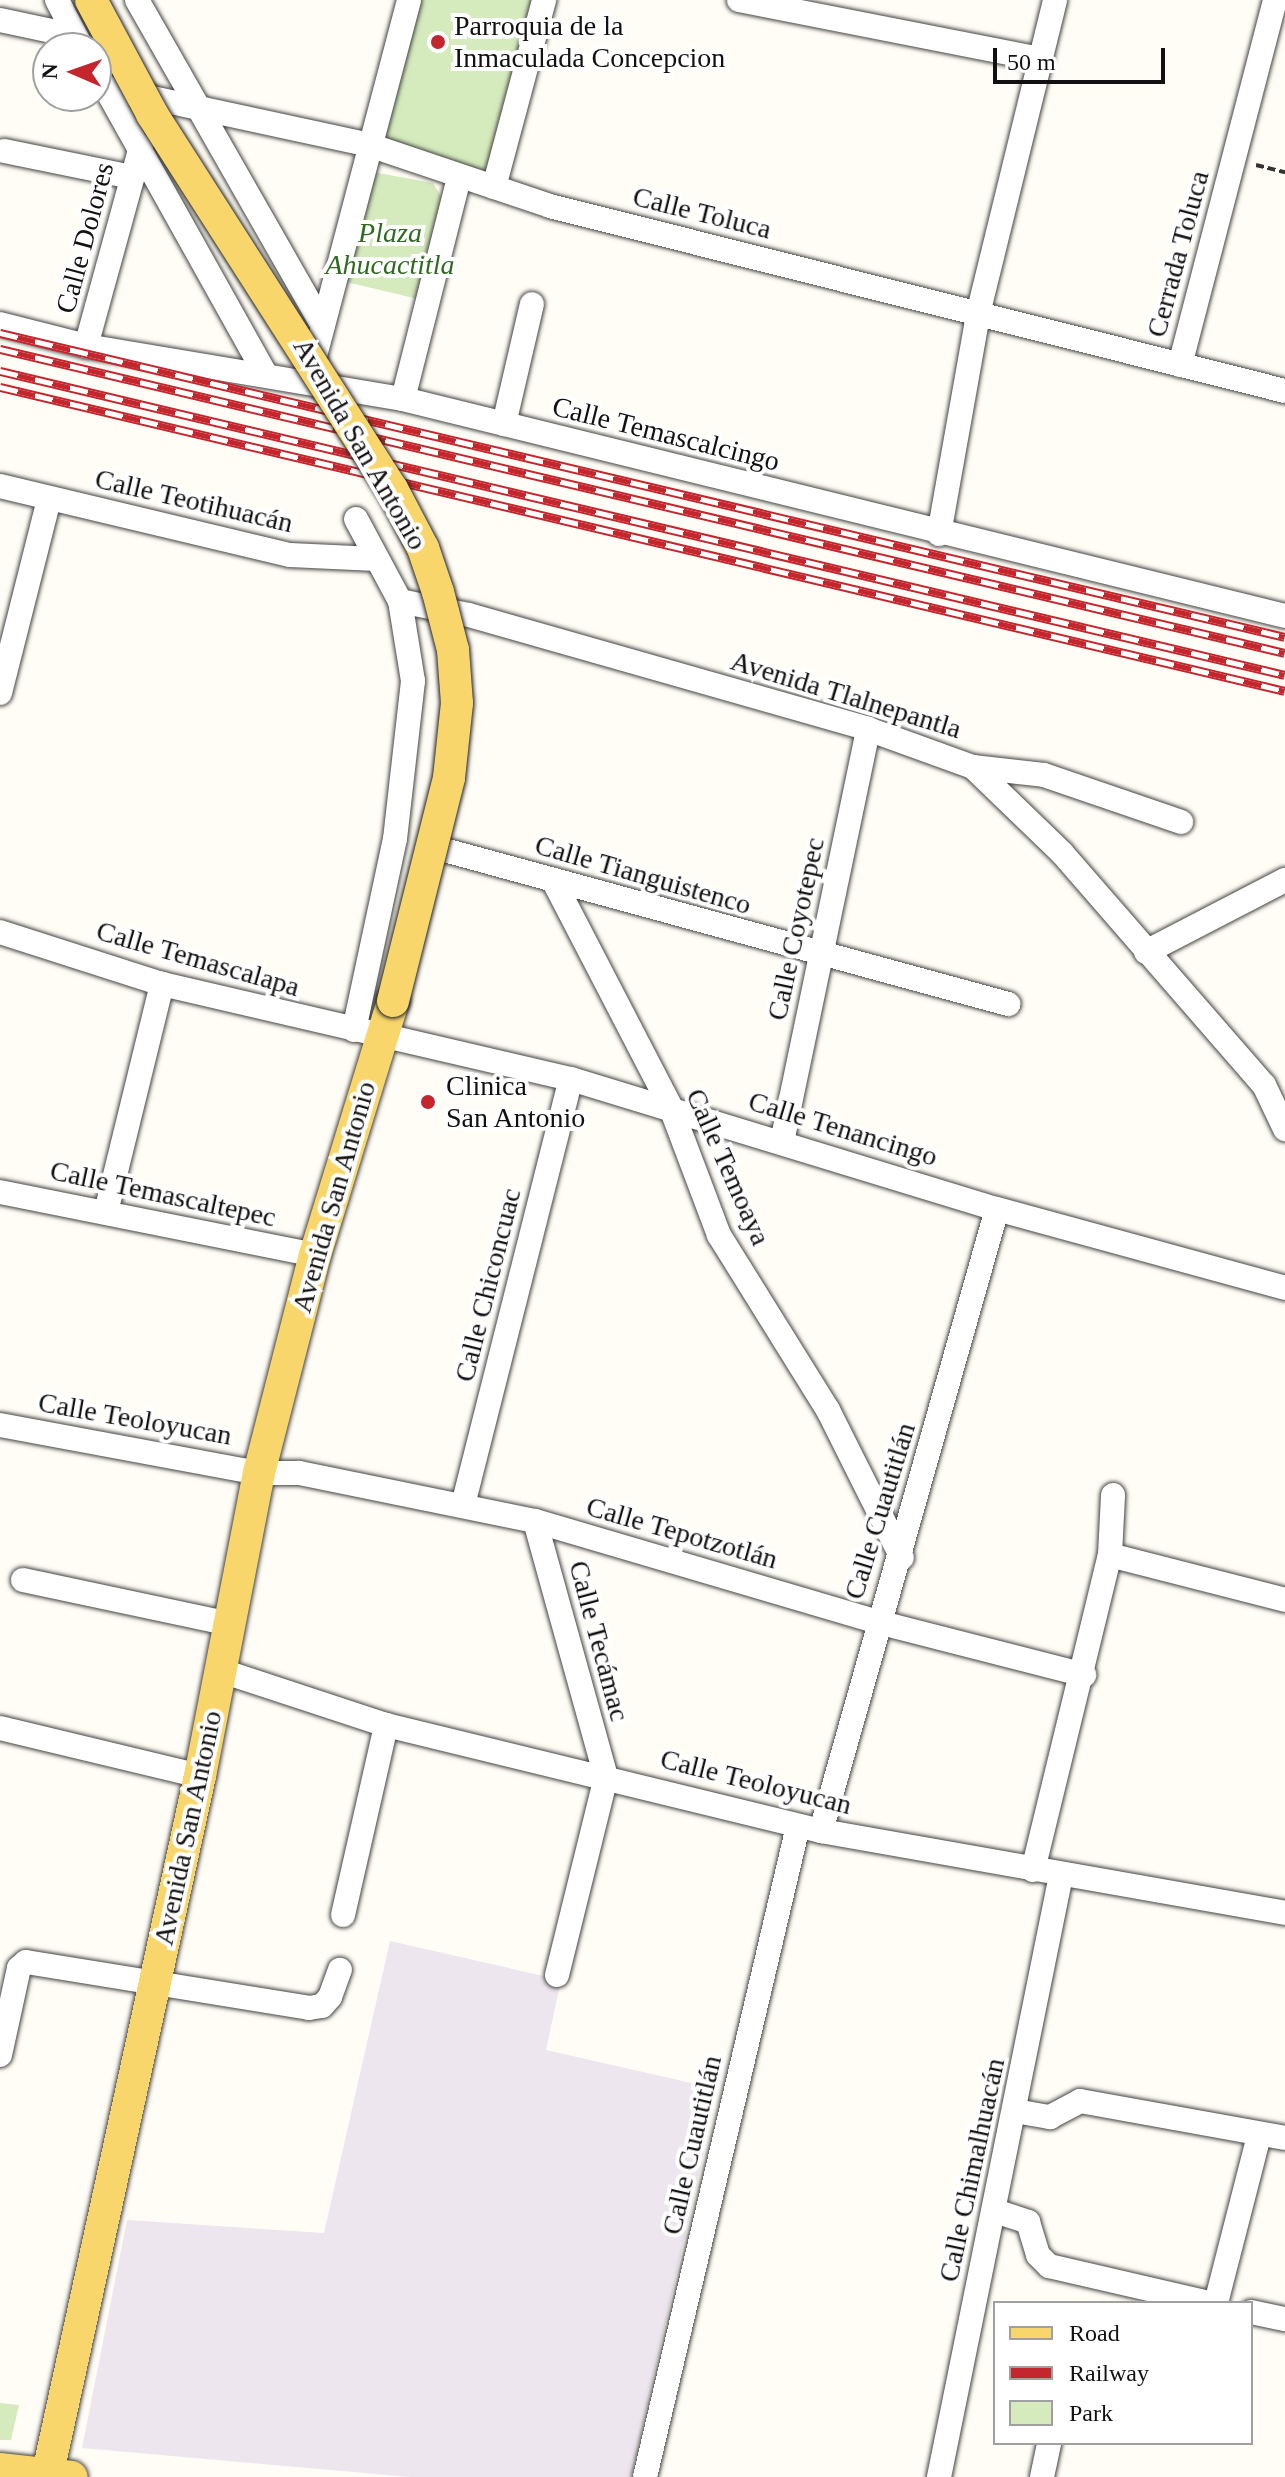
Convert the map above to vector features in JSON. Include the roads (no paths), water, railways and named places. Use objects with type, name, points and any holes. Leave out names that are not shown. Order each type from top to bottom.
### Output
[{"type":"main road","name":"Avenida San Antonio","points":[[56,2476],[154,1982],[222,1671],[259,1473],[368,1032],[393,1001],[449,778],[457,703],[453,650],[423,548],[392,489],[152,114],[91,0]]},
{"type":"main road","points":[[0,2469],[56,2476]]},
{"type":"street","points":[[57,0],[73,32]]},
{"type":"street","name":"Avenida San Antonio","points":[[137,0],[194,107],[323,326]]},
{"type":"street","points":[[309,381],[409,0]]},
{"type":"street","points":[[494,187],[544,0]]},
{"type":"street","points":[[739,0],[784,5],[1041,59]]},
{"type":"street","points":[[939,534],[978,314],[1055,0]]},
{"type":"street","name":"Cerrada Toluca","points":[[1180,365],[1275,0]]},
{"type":"street","points":[[0,20],[43,32]]},
{"type":"street","name":"Calle Toluca","points":[[112,83],[194,107],[369,145],[459,178],[565,210],[1285,391]]},
{"type":"street","name":"Avenida San Antonio","points":[[112,98],[265,373]]},
{"type":"street","name":"Calle Dolores","points":[[86,346],[141,146]]},
{"type":"street","points":[[4,151],[132,177]]},
{"type":"street","points":[[403,399],[459,178]]},
{"type":"street","points":[[504,424],[532,304]]},
{"type":"street","name":"Calle Temascalcingo","points":[[0,324],[86,346],[265,373],[403,399],[1052,562],[1285,616]]},
{"type":"street","name":"Calle Teotihuacán","points":[[0,486],[290,555],[376,559]]},
{"type":"street","points":[[0,693],[49,499]]},
{"type":"street","name":"Avenida San Antonio","points":[[356,519],[400,601],[413,681],[405,772],[368,1032]]},
{"type":"street","name":"Avenida Tlalnepantla","points":[[400,601],[469,615],[868,729],[973,767],[1062,853],[1146,952],[1275,1088],[1285,1129]]},
{"type":"street","name":"Calle Coyotepec","points":[[782,1142],[868,729]]},
{"type":"street","points":[[973,767],[1044,775],[1181,822]]},
{"type":"street","name":"Calle Tianguistenco","points":[[448,851],[822,956],[1008,1004]]},
{"type":"street","name":"Calle Temoaya","points":[[553,880],[671,1108],[719,1235],[828,1410],[902,1558]]},
{"type":"street","points":[[1146,952],[1285,880]]},
{"type":"street","name":"Calle Temascalapa","points":[[0,932],[162,984],[368,1032]]},
{"type":"street","points":[[106,1212],[162,984]]},
{"type":"street","name":"Calle Tenancingo","points":[[368,1032],[571,1079],[997,1209],[1285,1288]]},
{"type":"street","name":"Calle Chiconcuac","points":[[463,1505],[571,1079]]},
{"type":"street","name":"Calle Temascaltepec","points":[[0,1192],[315,1255]]},
{"type":"street","name":"Calle Cuautitlán","points":[[645,2477],[810,1828],[902,1558],[997,1209]]},
{"type":"street","name":"Calle Teoloyucan","points":[[0,1425],[259,1473]]},
{"type":"street","name":"Calle Tepotzotlán","points":[[259,1473],[299,1473],[535,1521],[878,1622],[1084,1675]]},
{"type":"street","points":[[1033,1870],[1084,1675],[1110,1555],[1113,1495]]},
{"type":"street","name":"Calle Tecámac","points":[[535,1521],[606,1777]]},
{"type":"street","points":[[1110,1555],[1285,1600]]},
{"type":"street","points":[[23,1580],[230,1624]]},
{"type":"street","name":"Calle Teoloyucan","points":[[222,1671],[386,1725],[810,1828],[1285,1913]]},
{"type":"street","points":[[343,1915],[386,1725]]},
{"type":"street","points":[[0,1728],[200,1776]]},
{"type":"street","points":[[557,1975],[606,1777]]},
{"type":"street","name":"Calle Chimalhuacán","points":[[939,2477],[1061,1875]]},
{"type":"street","points":[[0,2055],[19,1968],[26,1962],[309,2008],[322,2006],[330,1997],[340,1970]]},
{"type":"street","points":[[1015,2111],[1050,2117],[1080,2101],[1259,2136],[1285,2138]]},
{"type":"street","points":[[1217,2301],[1259,2136]]},
{"type":"street","points":[[995,2211],[1028,2222],[1038,2255],[1049,2266],[1200,2301]]},
{"type":"street","points":[[1253,2312],[1285,2319]]},
{"type":"street","points":[[1042,2477],[1049,2445]]},
{"type":"railway","points":[[0,333],[1285,637]]},
{"type":"railway","points":[[0,349],[1285,653]]},
{"type":"railway","points":[[0,371],[1285,675]]},
{"type":"railway","points":[[0,387],[1285,691]]},
{"type":"place","name":"Parroquia de la Inmaculada Concepcion","points":[[438,42]]},
{"type":"place","name":"Clinica San Antonio","points":[[428,1102]]},
{"type":"park label","name":"Plaza Ahucactitla","points":[[390,249]]}]
